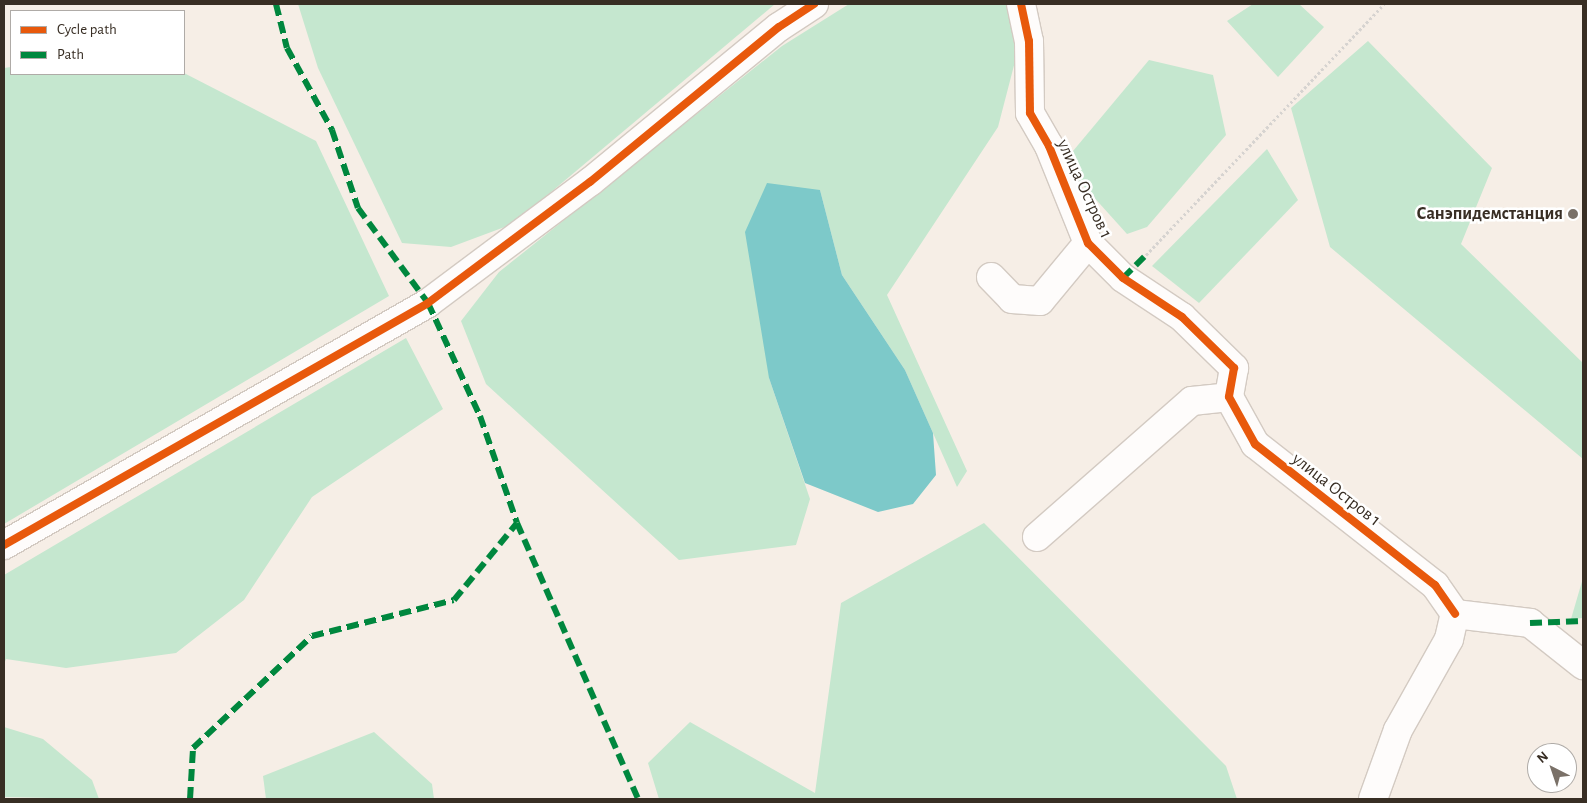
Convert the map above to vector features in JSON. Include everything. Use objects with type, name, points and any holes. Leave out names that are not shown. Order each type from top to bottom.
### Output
[{"type":"street","points":[[4,544],[428,302],[590,182],[779,28],[814,4]]},
{"type":"street","name":"улица Остров 1","points":[[1021,4],[1029,41],[1030,113],[1049,146],[1088,243],[1123,278],[1182,317],[1234,368],[1229,397],[1255,444],[1435,585],[1456,614]]},
{"type":"street","points":[[991,278],[1012,299],[1040,301],[1088,243]]},
{"type":"street","points":[[1037,537],[1192,401],[1229,397]]},
{"type":"street","points":[[1373,799],[1398,730],[1449,639],[1456,614],[1530,623],[1583,665]]},
{"type":"path","points":[[1146,256],[1384,4]]},
{"type":"green space","points":[[298,4],[775,4],[513,224],[451,247],[402,243],[318,68]]},
{"type":"green space","points":[[849,4],[1013,4],[1024,27],[998,127],[887,295],[967,471],[957,487],[905,370],[842,275],[820,190],[769,378],[810,499],[796,545],[679,560],[486,384],[461,321],[499,272],[782,46]]},
{"type":"green space","points":[[1253,4],[1299,4],[1324,27],[1278,77],[1227,21]]},
{"type":"green space","points":[[1368,41],[1492,168],[1461,244],[1583,363],[1583,459],[1330,247],[1291,108]]},
{"type":"green space","points":[[1149,60],[1213,75],[1226,135],[1147,227],[1127,234],[1063,163]]},
{"type":"green space","points":[[10,67],[10,75],[185,74],[316,141],[389,296],[4,524],[4,68]]},
{"type":"green space","points":[[1267,149],[1298,200],[1199,303],[1152,266]]},
{"type":"green space","points":[[406,338],[443,409],[312,497],[244,600],[176,653],[66,668],[6,659],[4,664],[4,575]]},
{"type":"green space","points":[[984,523],[1226,766],[1237,799],[659,799],[648,763],[690,722],[815,793],[841,603]]},
{"type":"green space","points":[[1583,578],[1583,618],[1571,619]]},
{"type":"green space","points":[[4,727],[43,739],[92,780],[99,799],[4,797]]},
{"type":"green space","points":[[374,732],[432,784],[434,799],[266,799],[263,776]]},
{"type":"water","points":[[767,183],[820,190],[842,275],[905,370],[933,433],[936,475],[913,504],[878,512],[805,483],[769,378],[745,232]]},
{"type":"marked path","points":[[276,4],[287,48],[332,130],[358,208],[428,303],[480,416],[517,523],[638,799]]},
{"type":"marked path","points":[[1123,278],[1146,255]]},
{"type":"marked path","points":[[190,799],[193,748],[312,636],[454,600],[517,523]]},
{"type":"marked path","points":[[1530,623],[1583,621]]},
{"type":"cycle path","points":[[4,545],[428,303],[590,182],[779,27],[814,4]]},
{"type":"cycle path","points":[[1021,4],[1029,41],[1030,113],[1049,146],[1088,243],[1123,278],[1182,317],[1234,368],[1229,397],[1255,444],[1435,585],[1455,614]]},
{"type":"place","name":"Санэпидемстанция","points":[[1573,214]]}]
